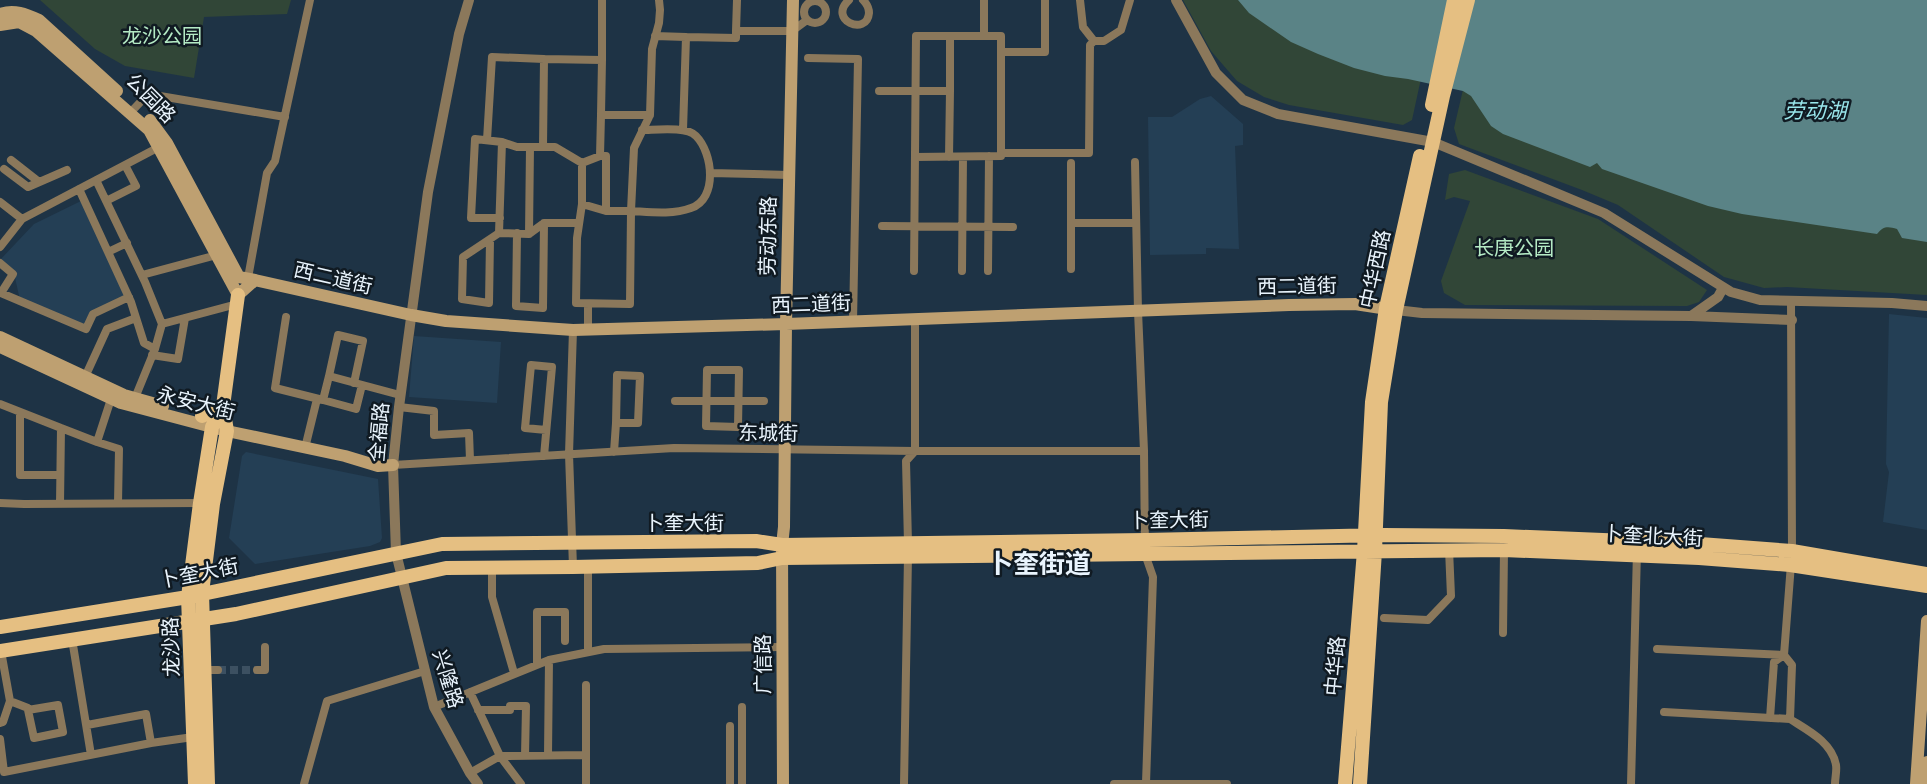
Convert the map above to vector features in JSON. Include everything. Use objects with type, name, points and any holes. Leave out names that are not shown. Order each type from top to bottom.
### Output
[{"type":"main road","name":"劳动东路","points":[[782,551],[793,0]]},
{"type":"main road","name":"中华西路","points":[[1369,551],[1391,309],[1439,95],[1454,0]]},
{"type":"main road","points":[[1439,95],[1468,0]]},
{"type":"main road","name":"公园路","points":[[0,14],[15,12],[39,20],[132,110],[163,145],[239,277],[252,279]]},
{"type":"main road","name":"公园路","points":[[0,25],[19,22],[36,31],[132,110]]},
{"type":"main road","name":"公园路","points":[[163,145],[238,300]]},
{"type":"main road","name":"西二道街","points":[[252,279],[446,321],[573,330],[1355,304],[1391,309]]},
{"type":"main road","points":[[238,300],[252,279]]},
{"type":"main road","name":"龙沙路","points":[[195,595],[226,431],[224,406],[238,300]]},
{"type":"main road","name":"永安大街","points":[[0,337],[124,395],[202,416]]},
{"type":"main road","name":"永安大街","points":[[0,346],[121,404],[378,466],[393,465]]},
{"type":"main road","points":[[202,416],[224,406]]},
{"type":"main road","name":"龙沙路","points":[[195,784],[197,620],[195,595],[200,502],[212,427],[224,406]]},
{"type":"main road","name":"卜奎大街","points":[[1145,547],[1370,536]]},
{"type":"main road","name":"卜奎北大街","points":[[1370,536],[1504,536],[1791,558],[1927,574]]},
{"type":"main road","name":"卜奎大街","points":[[0,627],[195,595],[442,544],[756,541],[782,551],[1145,547],[1369,551]]},
{"type":"main road","name":"卜奎北大街","points":[[1369,551],[1637,548]]},
{"type":"main road","name":"卜奎大街","points":[[0,651],[197,620],[446,568],[758,563],[782,551]]},
{"type":"main road","name":"广信路","points":[[782,551],[783,784]]},
{"type":"main road","name":"中华路","points":[[1346,784],[1369,551]]},
{"type":"main road","name":"中华路","points":[[1360,784],[1369,551]]},
{"type":"main road","name":"卜奎北大街","points":[[1791,558],[1927,586]]},
{"type":"main road","name":"龙沙路","points":[[197,620],[212,670],[208,784]]},
{"type":"main road","points":[[1916,784],[1927,621]]},
{"type":"main road","points":[[1926,784],[1927,762]]},
{"type":"street","points":[[252,279],[267,173],[275,161],[310,0]]},
{"type":"street","name":"全福路","points":[[402,577],[396,553],[393,465],[400,395],[428,192],[459,34],[469,0]]},
{"type":"street","points":[[600,156],[602,0]]},
{"type":"street","points":[[582,163],[576,303],[630,304],[634,148],[650,115],[652,49],[660,10],[659,0]]},
{"type":"street","points":[[655,36],[736,38],[737,0]]},
{"type":"street","points":[[849,0],[843,6],[842,12],[847,22],[851,24],[860,24],[867,19],[869,11],[866,1]]},
{"type":"street","points":[[984,0],[984,36]]},
{"type":"street","points":[[1001,52],[1045,52],[1045,0]]},
{"type":"street","points":[[1080,0],[1083,27],[1094,41]]},
{"type":"street","points":[[1001,153],[1089,153],[1090,45],[1094,41],[1104,41],[1121,30],[1130,0]]},
{"type":"street","points":[[1176,0],[1216,73],[1243,100],[1278,114],[1428,141],[1604,213],[1731,292],[1760,300],[1927,306]]},
{"type":"street","points":[[816,1],[823,5],[826,12],[824,18],[812,23],[807,20],[803,3],[816,1]]},
{"type":"street","points":[[826,12],[842,12]]},
{"type":"street","points":[[736,32],[792,31],[807,20]]},
{"type":"street","points":[[914,271],[916,36],[1001,36],[1001,156],[915,157]]},
{"type":"street","points":[[949,156],[950,36]]},
{"type":"street","points":[[683,130],[686,37]]},
{"type":"street","points":[[487,141],[492,57],[602,60]]},
{"type":"street","points":[[808,58],[858,59],[853,322]]},
{"type":"street","points":[[543,147],[544,59]]},
{"type":"street","points":[[879,91],[950,91]]},
{"type":"street","points":[[132,110],[148,93],[285,117]]},
{"type":"street","points":[[601,115],[650,115]]},
{"type":"street","points":[[582,204],[606,211],[673,212],[692,208],[702,202],[708,190],[711,173],[706,154],[696,135],[683,130],[642,130]]},
{"type":"street","points":[[500,218],[471,218],[475,139],[502,142],[518,147],[555,147],[582,163]]},
{"type":"street","points":[[499,233],[502,142]]},
{"type":"street","points":[[0,247],[22,219],[163,145]]},
{"type":"street","points":[[529,234],[530,147]]},
{"type":"street","points":[[582,163],[606,156],[606,211]]},
{"type":"street","points":[[962,271],[963,156]]},
{"type":"street","points":[[988,270],[989,156]]},
{"type":"street","points":[[39,182],[13,158],[2,172],[28,187],[67,170]]},
{"type":"street","points":[[1135,162],[1145,547],[1153,577],[1146,783]]},
{"type":"street","points":[[1071,163],[1071,269]]},
{"type":"street","points":[[106,201],[136,186],[124,165]]},
{"type":"street","points":[[711,173],[789,175]]},
{"type":"street","points":[[96,180],[142,275],[162,324],[135,398]]},
{"type":"street","points":[[79,189],[129,297],[144,343],[153,352],[178,359],[185,318]]},
{"type":"street","points":[[0,202],[22,219]]},
{"type":"street","points":[[517,233],[516,306],[543,308],[544,223]]},
{"type":"street","points":[[490,240],[489,303],[462,299],[463,257],[499,233],[529,234],[544,223],[579,223]]},
{"type":"street","points":[[1071,223],[1136,224]]},
{"type":"street","points":[[882,226],[1013,227]]},
{"type":"street","points":[[108,252],[127,243]]},
{"type":"street","points":[[142,275],[217,255]]},
{"type":"street","points":[[0,263],[13,274],[1,293],[86,329],[93,314],[129,297]]},
{"type":"street","points":[[1691,316],[1718,297],[1723,288]]},
{"type":"street","points":[[162,324],[238,300]]},
{"type":"street","points":[[1790,719],[1792,665],[1784,655],[1791,558],[1791,301]]},
{"type":"street","points":[[588,303],[588,328]]},
{"type":"street","points":[[1391,309],[1422,314],[1691,316],[1792,320]]},
{"type":"street","points":[[286,316],[275,388],[320,399],[356,409],[363,341],[338,335],[328,376],[320,399],[305,448]]},
{"type":"street","points":[[85,377],[107,329],[136,318]]},
{"type":"street","points":[[904,784],[908,549],[906,461],[915,451],[915,319]]},
{"type":"street","points":[[573,330],[569,454],[573,567]]},
{"type":"street","points":[[544,456],[552,367],[531,365],[525,428],[546,430]]},
{"type":"street","points":[[707,370],[739,370],[738,427],[706,426],[707,401],[707,370]]},
{"type":"street","points":[[614,452],[617,375],[640,376],[638,423],[616,423]]},
{"type":"street","points":[[328,376],[400,395]]},
{"type":"street","points":[[97,442],[111,399]]},
{"type":"street","points":[[675,401],[764,401]]},
{"type":"street","points":[[0,404],[119,449],[118,503]]},
{"type":"street","points":[[399,407],[434,411],[434,435],[470,433],[470,460]]},
{"type":"street","points":[[20,412],[20,475],[60,475]]},
{"type":"street","points":[[60,504],[61,428]]},
{"type":"street","name":"东城街","points":[[393,465],[674,448],[1144,451]]},
{"type":"street","points":[[0,503],[200,502]]},
{"type":"street","points":[[1631,784],[1637,548]]},
{"type":"street","points":[[1384,618],[1428,620],[1451,596],[1449,549]]},
{"type":"street","points":[[1503,633],[1504,550]]},
{"type":"street","points":[[492,567],[492,597],[514,673]]},
{"type":"street","points":[[588,567],[588,652]]},
{"type":"street","name":"兴隆路","points":[[402,577],[434,707],[478,784]]},
{"type":"street","points":[[537,664],[537,612],[565,612],[565,641]]},
{"type":"street","points":[[72,639],[92,754]]},
{"type":"street","points":[[434,707],[537,664],[604,649],[782,647]]},
{"type":"street","points":[[257,670],[265,670],[265,648]]},
{"type":"street","points":[[1657,649],[1784,655]]},
{"type":"street","points":[[0,651],[10,701],[3,722],[0,723]]},
{"type":"street","points":[[1770,718],[1774,662],[1784,655]]},
{"type":"street","points":[[548,755],[549,660]]},
{"type":"street","points":[[304,784],[327,702],[425,671]]},
{"type":"street","points":[[586,685],[586,784]]},
{"type":"street","points":[[470,692],[500,756],[521,784]]},
{"type":"street","points":[[10,701],[28,708],[28,710],[33,738],[63,732],[58,705],[28,710]]},
{"type":"street","points":[[478,710],[510,710],[510,706],[526,706],[525,756]]},
{"type":"street","points":[[742,707],[742,784]]},
{"type":"street","points":[[1664,712],[1790,719],[1812,733],[1830,749],[1836,765],[1835,784]]},
{"type":"street","points":[[87,725],[146,714],[151,743]]},
{"type":"street","points":[[730,726],[730,784]]},
{"type":"street","points":[[0,739],[4,772],[151,743],[194,737]]},
{"type":"street","points":[[470,773],[500,756],[586,755]]},
{"type":"street","points":[[1114,784],[1227,784]]},
{"type":"shaded area","points":[[1211,96],[1243,124],[1243,145],[1235,146],[1239,249],[1206,248],[1206,254],[1150,255],[1148,117],[1172,117],[1200,99]]},
{"type":"shaded area","points":[[81,201],[125,297],[92,313],[84,328],[20,300],[14,273],[0,260],[34,224]]},
{"type":"shaded area","points":[[1889,314],[1927,318],[1927,530],[1883,522],[1889,472],[1886,464]]},
{"type":"shaded area","points":[[414,336],[501,342],[497,403],[409,397]]},
{"type":"shaded area","points":[[246,452],[378,479],[382,538],[380,542],[370,546],[255,564],[229,538],[242,456]]},
{"type":"green space","name":"龙沙公园","points":[[40,0],[291,0],[287,14],[204,17],[194,78],[125,66],[95,49]]},
{"type":"green space","points":[[1183,0],[1438,0],[1412,120],[1403,125],[1289,105],[1264,97],[1237,81],[1211,51]]},
{"type":"green space","name":"劳动湖","points":[[1484,0],[1927,0],[1927,295],[1787,287],[1764,288],[1724,277],[1618,205],[1459,144],[1454,128]]},
{"type":"green space","name":"长庚公园","points":[[1465,170],[1598,219],[1707,290],[1699,302],[1687,306],[1465,305],[1444,293],[1441,281],[1470,201],[1454,197],[1445,200],[1449,174]]},
{"type":"water","name":"劳动湖","points":[[1238,0],[1927,0],[1927,242],[1902,238],[1897,229],[1891,227],[1884,228],[1877,234],[1742,214],[1708,206],[1602,169],[1597,163],[1590,167],[1503,134],[1491,126],[1471,96],[1463,91],[1354,68],[1291,42],[1249,13]]},
{"type":"tunnel","points":[[218,670],[257,670]]},
{"type":"district","name":"卜奎街道","points":[[1039,564]]}]
